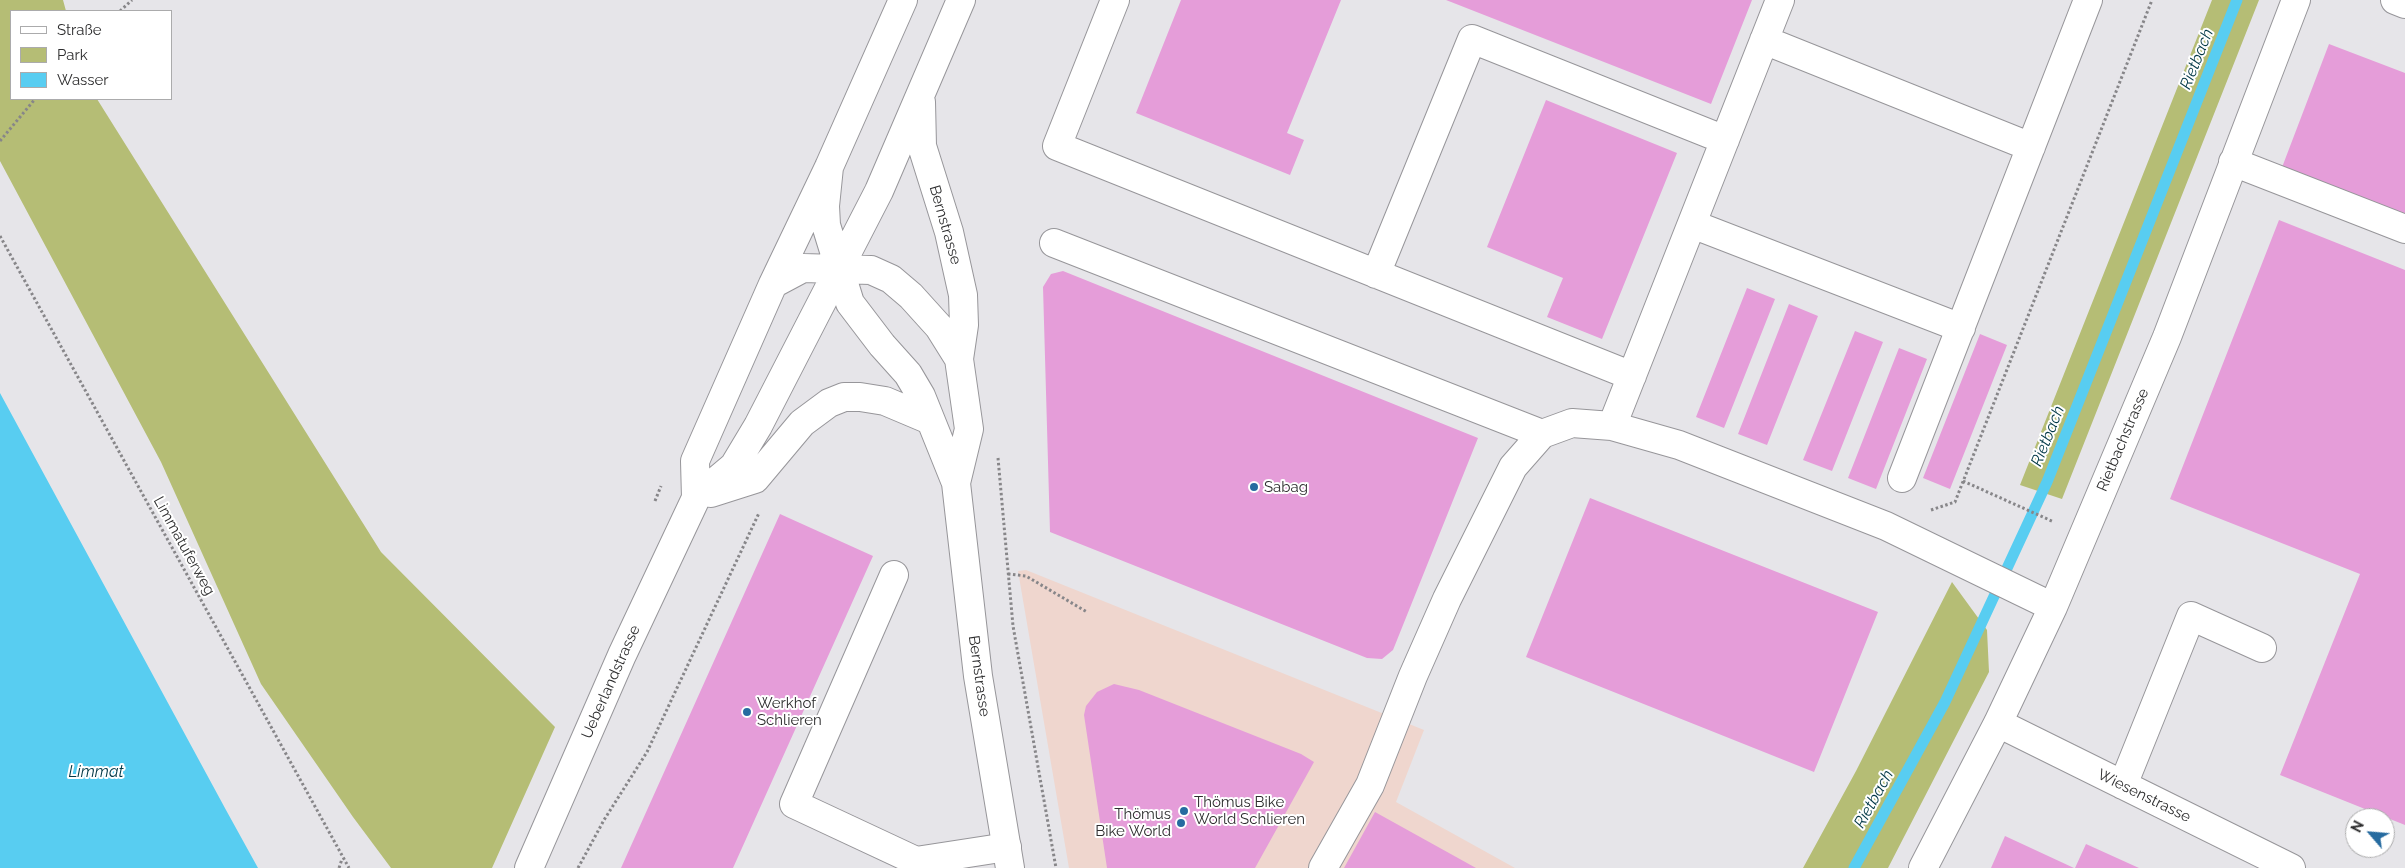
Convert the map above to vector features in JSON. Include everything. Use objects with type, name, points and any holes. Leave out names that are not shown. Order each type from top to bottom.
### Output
[{"type":"main road","name":"Bernstrasse","points":[[773,284],[829,167],[902,0]]},
{"type":"main road","name":"Bernstrasse","points":[[840,268],[879,191],[961,0]]},
{"type":"main road","points":[[1116,0],[1057,146],[1632,376]]},
{"type":"main road","points":[[1612,426],[1780,0]]},
{"type":"main road","points":[[1902,478],[2088,0]]},
{"type":"main road","name":"Rietbachstrasse","points":[[1923,868],[1998,723],[2053,607],[2167,337],[2296,0]]},
{"type":"main road","points":[[2395,0],[2405,4]]},
{"type":"main road","points":[[1376,274],[1472,38],[1725,140]]},
{"type":"main road","points":[[1764,40],[2030,147]]},
{"type":"main road","name":"Bernstrasse","points":[[921,91],[922,146],[949,232],[963,295],[964,325],[959,359],[969,429],[956,483]]},
{"type":"main road","points":[[2233,162],[2405,229]]},
{"type":"main road","name":"Bernstrasse","points":[[829,167],[825,206],[826,225],[850,303],[882,345],[908,374],[921,396],[956,483],[978,676],[1008,858]]},
{"type":"main road","points":[[1692,224],[1961,328]]},
{"type":"main road","points":[[1054,243],[1542,434]]},
{"type":"main road","name":"Bernstrasse","points":[[773,284],[803,268],[871,270],[891,279],[939,326],[959,359]]},
{"type":"main road","name":"Ueberlandstrasse","points":[[529,868],[622,655],[696,498],[734,466],[840,268]]},
{"type":"main road","name":"Ueberlandstrasse","points":[[696,498],[695,462],[773,284]]},
{"type":"main road","points":[[696,498],[755,478],[802,423],[829,403],[844,397],[860,397],[885,401],[930,420]]},
{"type":"main road","points":[[1323,868],[1370,785],[1413,676],[1477,535],[1513,467],[1542,434],[1572,423],[1612,426],[1679,445],[1877,523],[2053,607]]},
{"type":"main road","points":[[894,575],[794,804],[916,864],[1008,858]]},
{"type":"main road","points":[[2123,785],[2191,616],[2262,648]]},
{"type":"main road","name":"Wiesenstrasse","points":[[1998,723],[2291,868]]},
{"type":"path","points":[[121,10],[132,0]]},
{"type":"path","points":[[1908,537],[1919,514],[1955,502],[2152,0]]},
{"type":"path","points":[[0,141],[34,100]]},
{"type":"path","name":"Limmatuferweg","points":[[0,236],[349,868]]},
{"type":"path","points":[[998,452],[1013,626],[1056,868]]},
{"type":"path","points":[[1963,481],[2047,519]]},
{"type":"path","points":[[578,868],[604,820],[647,752],[750,528],[763,506]]},
{"type":"path","points":[[1008,574],[1026,576],[1087,612]]},
{"type":"path","points":[[339,868],[343,858]]},
{"type":"shaded area","points":[[1026,570],[1424,730],[1396,802],[1515,868],[1069,868],[1018,571]]},
{"type":"green space","points":[[0,0],[63,0],[66,10],[10,10],[10,100],[98,100],[381,552],[555,727],[492,868],[391,868],[353,817],[261,684],[161,462],[0,161]]},
{"type":"green space","points":[[2212,0],[2259,0],[2062,499],[2020,485]]},
{"type":"green space","points":[[1952,582],[1987,630],[1989,672],[1888,868],[1803,868],[1856,771]]},
{"type":"water","name":"Limmat","points":[[0,393],[226,810],[258,868],[0,868]]},
{"type":"building","points":[[1181,0],[1341,0],[1287,133],[1304,140],[1290,175],[1136,113]]},
{"type":"building","points":[[1446,0],[1752,0],[1711,104]]},
{"type":"building","points":[[2329,44],[2405,73],[2405,217],[2281,170]]},
{"type":"building","points":[[1546,100],[1677,153],[1602,339],[1547,317],[1563,278],[1487,247]]},
{"type":"building","points":[[2279,220],[2405,270],[2405,825],[2395,821],[2395,808],[2362,808],[2280,775],[2360,574],[2170,499]]},
{"type":"building","name":"Sabag","points":[[1063,271],[1478,438],[1393,650],[1382,659],[1367,658],[1050,532],[1043,287],[1051,274]]},
{"type":"building","points":[[1747,288],[1775,299],[1724,428],[1696,417]]},
{"type":"building","points":[[1789,304],[1818,316],[1767,445],[1738,434]]},
{"type":"building","points":[[1855,331],[1883,342],[1832,471],[1803,460]]},
{"type":"building","points":[[1980,334],[2007,345],[1950,489],[1923,478]]},
{"type":"building","points":[[1899,348],[1927,359],[1876,489],[1848,478]]},
{"type":"building","points":[[1590,498],[1878,612],[1814,772],[1526,657]]},
{"type":"building","name":"Werkhof Schlieren","points":[[780,514],[873,556],[733,868],[621,868]]},
{"type":"building","name":"Thömus Bike World Schlieren","points":[[1114,684],[1139,690],[1301,754],[1314,762],[1255,868],[1107,868],[1084,715],[1086,706],[1097,692]]},
{"type":"building","points":[[1375,812],[1476,868],[1344,868]]},
{"type":"building","points":[[2005,836],[2074,868],[1991,868]]},
{"type":"building","points":[[2086,844],[2139,868],[2075,868]]},
{"type":"waterway","name":"Rietbach","points":[[1854,868],[1945,702],[2047,482],[2237,0]]},
{"type":"place","name":"Sabag","points":[[1254,487]]},
{"type":"place","name":"Werkhof Schlieren","points":[[747,712]]},
{"type":"place","name":"Thömus Bike World Schlieren","points":[[1184,811]]},
{"type":"place","name":"Thömus Bike World","points":[[1181,823]]}]
